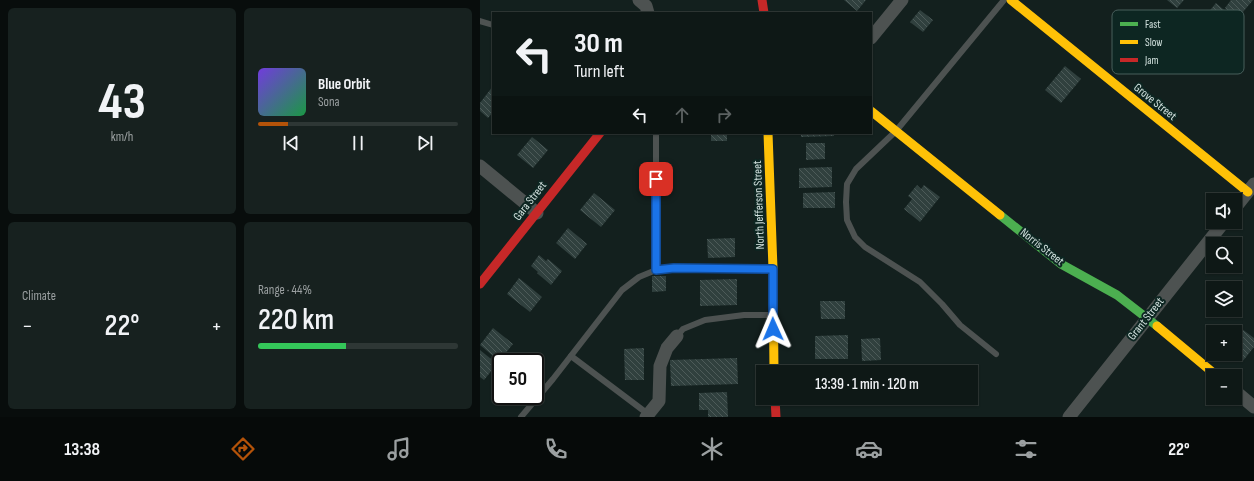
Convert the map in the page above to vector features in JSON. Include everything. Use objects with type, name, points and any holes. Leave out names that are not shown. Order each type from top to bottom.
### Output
[{"type":"street","points":[[638,0],[646,6],[648,12]]},
{"type":"street","points":[[762,0],[764,12]]},
{"type":"street","points":[[872,37],[902,0]]},
{"type":"street","name":"Grove Street","points":[[1011,0],[1251,188]]},
{"type":"street","name":"Norris Street","points":[[872,112],[1061,264],[1116,295],[1148,318],[1209,369]]},
{"type":"street","name":"Gara Street","points":[[480,284],[599,134]]},
{"type":"street","name":"North Jefferson Street","points":[[768,134],[773,269],[774,365]]},
{"type":"street","points":[[480,166],[537,213]]},
{"type":"street","points":[[1242,199],[1251,188]]},
{"type":"street","name":"Grant Street","points":[[1069,417],[1218,229]]},
{"type":"street","points":[[647,416],[659,401],[660,366],[667,348],[677,336]]},
{"type":"street","points":[[1242,397],[1254,407]]},
{"type":"street","points":[[775,405],[776,417]]},
{"type":"lane","points":[[996,354],[960,325],[920,282],[865,247],[855,237],[847,220],[846,202],[847,184],[856,169],[896,131],[1004,0]]},
{"type":"lane","points":[[480,21],[492,25]]},
{"type":"lane","points":[[656,134],[656,270]]},
{"type":"lane","points":[[521,417],[622,290],[639,277],[656,270],[674,268],[773,269]]},
{"type":"lane","points":[[677,336],[683,329],[705,320],[744,315],[773,315]]},
{"type":"lane","points":[[570,356],[647,416]]},
{"type":"building","points":[[844,0],[866,0],[857,11]]},
{"type":"building","points":[[1167,0],[1184,0],[1177,8]]},
{"type":"building","points":[[1231,0],[1253,0],[1244,11],[1228,10],[1225,8]]},
{"type":"building","points":[[1216,3],[1224,10],[1210,10]]},
{"type":"building","points":[[920,10],[933,20],[923,32],[910,22]]},
{"type":"building","points":[[1065,66],[1081,79],[1061,103],[1045,90]]},
{"type":"building","points":[[492,87],[492,113],[488,118],[480,111],[480,103]]},
{"type":"building","points":[[711,134],[727,134],[727,141],[711,141]]},
{"type":"building","points":[[801,134],[834,134],[834,136],[801,137]]},
{"type":"building","points":[[532,137],[548,150],[533,168],[517,155]]},
{"type":"building","points":[[806,143],[825,143],[825,159],[806,160]]},
{"type":"building","points":[[832,167],[832,187],[799,188],[799,168]]},
{"type":"building","points":[[917,185],[921,189],[924,185],[940,197],[920,222],[904,209],[912,199],[908,196]]},
{"type":"building","points":[[835,192],[835,208],[803,208],[803,193]]},
{"type":"building","points":[[594,193],[615,210],[601,227],[580,210]]},
{"type":"building","points":[[568,228],[587,244],[575,259],[556,243]]},
{"type":"building","points":[[735,238],[735,257],[708,258],[707,239]]},
{"type":"building","points":[[539,255],[546,261],[548,259],[562,271],[551,285],[531,266]]},
{"type":"building","points":[[652,276],[666,276],[666,291],[652,292]]},
{"type":"building","points":[[519,278],[542,297],[530,312],[507,294]]},
{"type":"building","points":[[737,279],[737,305],[700,306],[700,280]]},
{"type":"building","points":[[820,301],[845,301],[845,319],[821,319]]},
{"type":"building","points":[[493,328],[513,344],[506,353],[492,353],[492,355],[480,345]]},
{"type":"building","points":[[1242,329],[1254,338],[1254,347],[1242,362]]},
{"type":"building","points":[[848,335],[848,359],[815,359],[815,336]]},
{"type":"building","points":[[880,338],[881,360],[862,361],[861,339]]},
{"type":"building","points":[[644,348],[644,380],[625,380],[624,349]]},
{"type":"building","points":[[480,350],[492,360],[492,370],[484,380],[480,377]]},
{"type":"building","points":[[737,358],[738,384],[671,386],[670,360]]},
{"type":"building","points":[[727,392],[728,417],[708,417],[708,410],[699,410],[699,393]]},
{"type":"traffic: fast","points":[[1000,215],[1061,264],[1117,295],[1157,326]]},
{"type":"traffic: slow","points":[[1011,0],[1248,192]]},
{"type":"traffic: slow","points":[[872,112],[1000,215]]},
{"type":"traffic: slow","points":[[768,134],[773,269],[774,365]]},
{"type":"traffic: slow","points":[[1157,326],[1209,369]]},
{"type":"traffic: jam","points":[[762,0],[764,12]]},
{"type":"traffic: jam","points":[[480,284],[599,134]]},
{"type":"traffic: jam","points":[[775,405],[776,417]]},
{"type":"route","points":[[656,179],[656,270],[674,268],[773,269],[773,329]]}]
